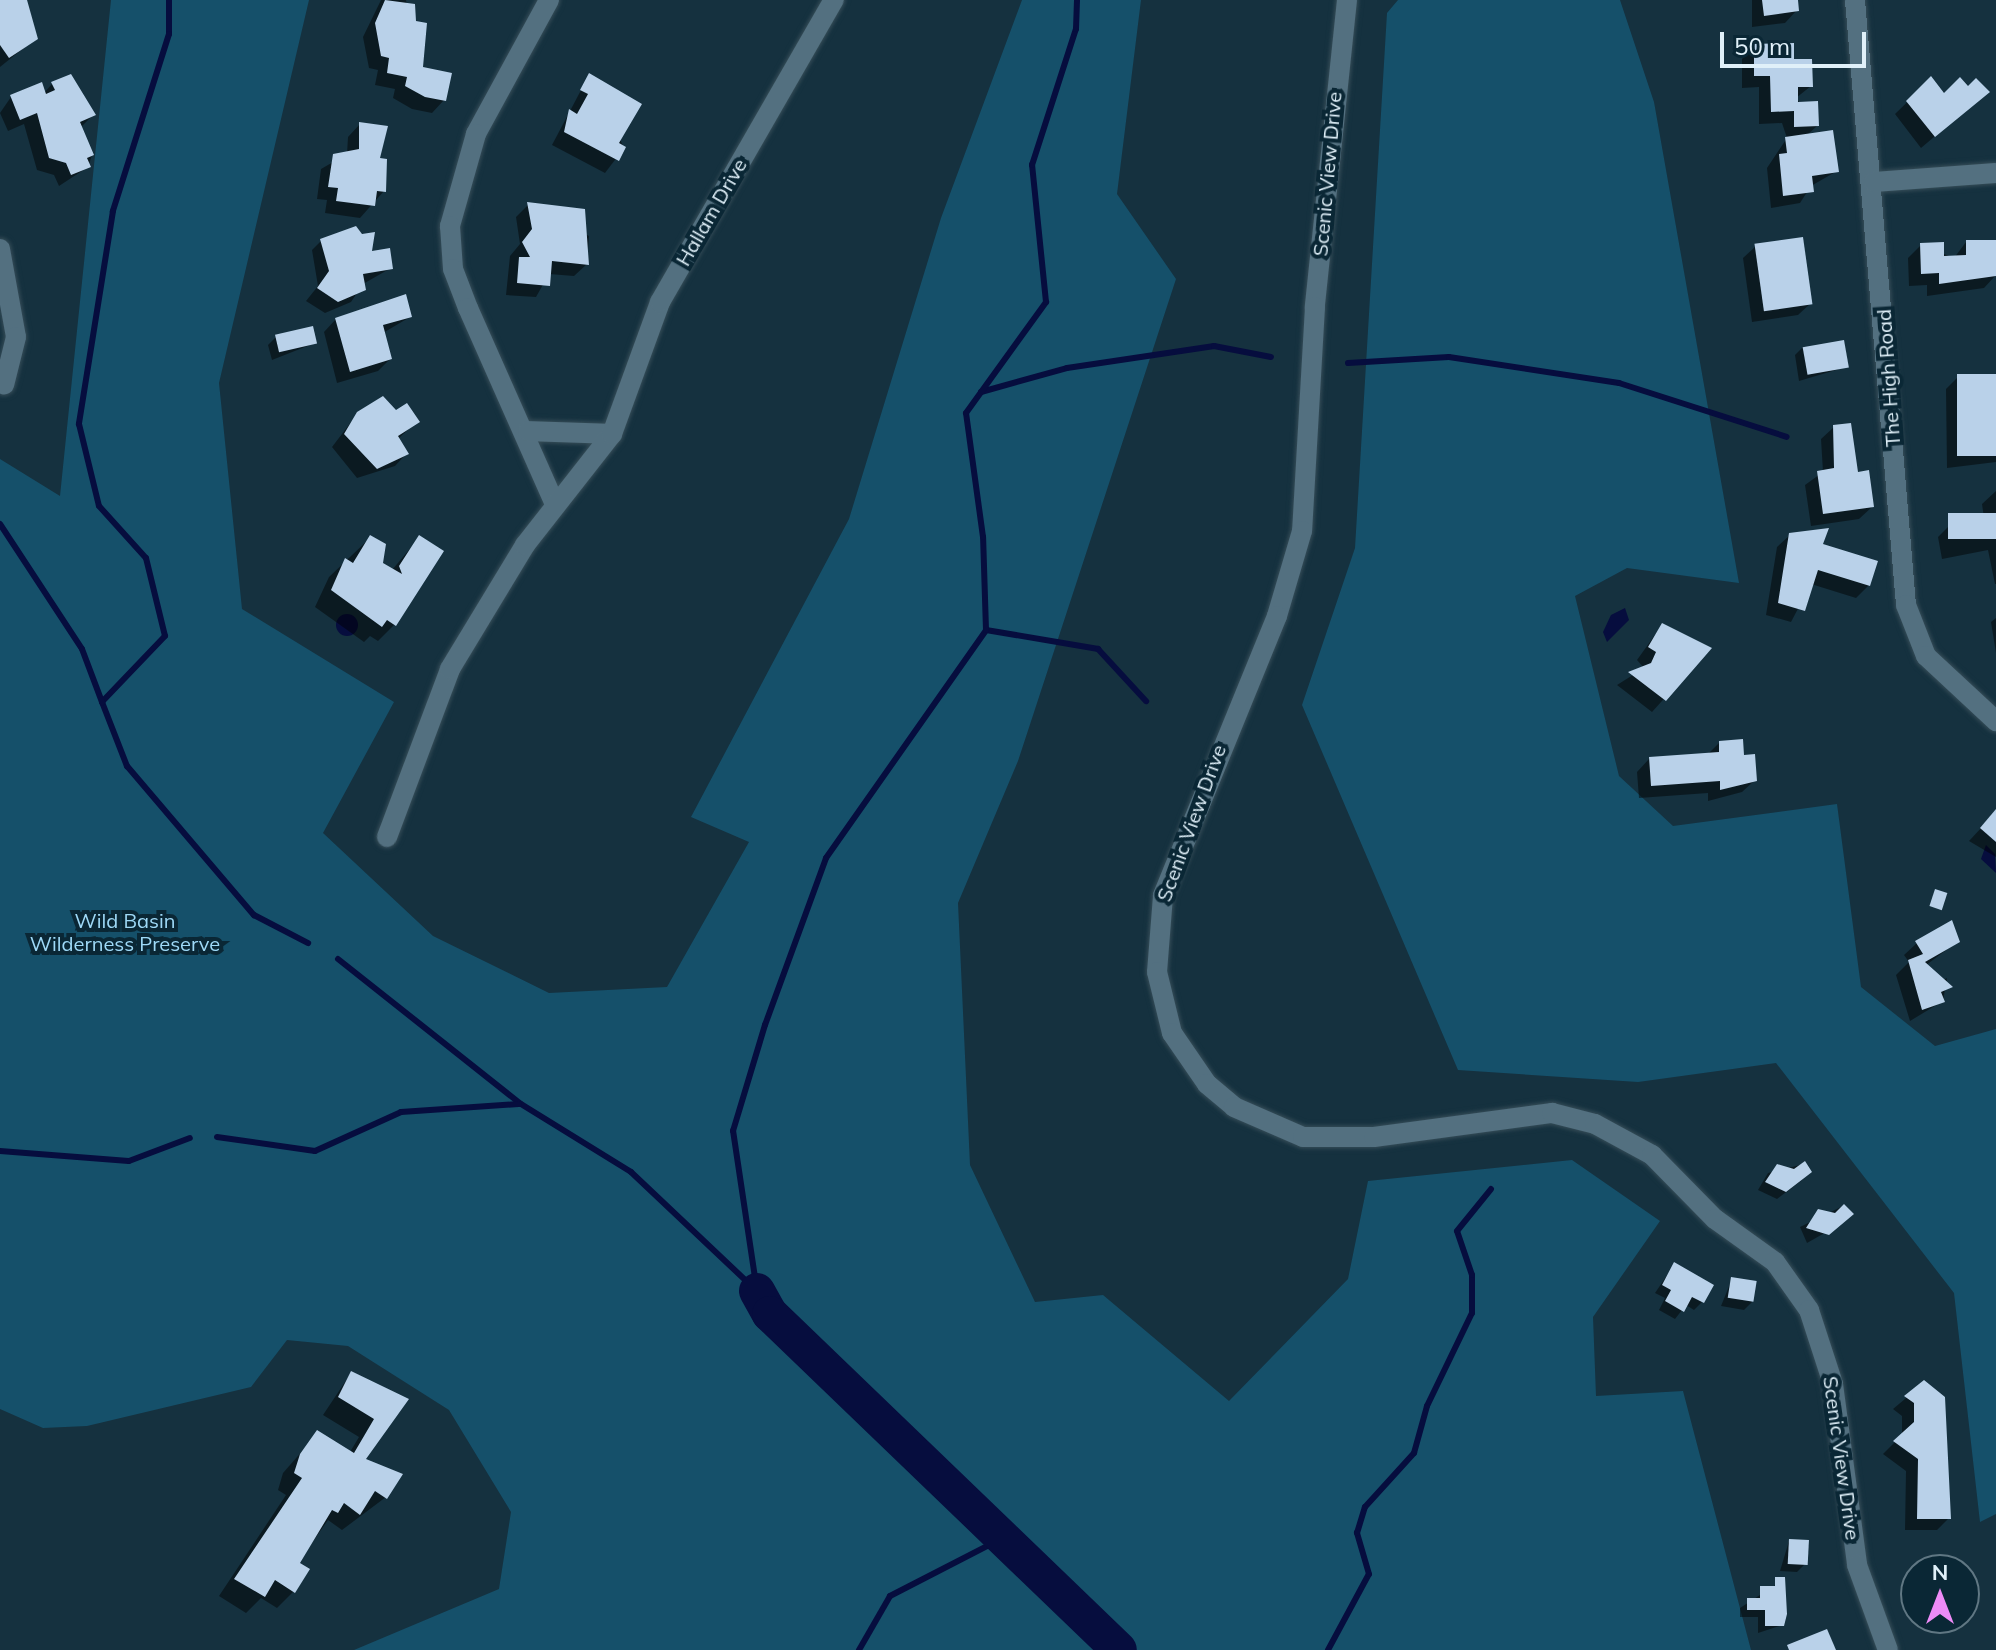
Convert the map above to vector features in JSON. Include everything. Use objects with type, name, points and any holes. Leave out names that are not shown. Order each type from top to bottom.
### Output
[{"type":"street","points":[[549,0],[476,134],[450,226],[453,269],[528,431],[555,504]]},
{"type":"street","name":"Hallam Drive","points":[[387,837],[450,669],[555,504],[594,466],[612,434],[660,302],[834,0]]},
{"type":"street","name":"Scenic View Drive","points":[[1347,0],[1315,307],[1302,531],[1277,616],[1211,763],[1163,896],[1157,972],[1172,1033],[1207,1084],[1234,1107],[1303,1137],[1374,1137],[1540,1113],[1595,1124],[1652,1155],[1715,1219],[1775,1262],[1809,1310],[1833,1384],[1857,1565],[1888,1650]]},
{"type":"street","name":"The High Road","points":[[1855,0],[1874,182],[1906,605],[1926,656],[1996,721]]},
{"type":"street","points":[[1874,182],[1996,173]]},
{"type":"street","points":[[0,249],[16,337],[4,385]]},
{"type":"street","points":[[528,431],[612,434]]},
{"type":"green space","name":"Wild Basin Wilderness Preserve","points":[[111,0],[309,0],[219,383],[242,609],[394,702],[323,833],[433,936],[549,993],[667,987],[749,842],[691,817],[849,519],[941,218],[1022,0],[1141,0],[1117,194],[1176,279],[1018,761],[958,903],[970,1165],[1035,1302],[1103,1295],[1229,1401],[1348,1279],[1368,1181],[1572,1160],[1660,1221],[1593,1317],[1596,1396],[1683,1391],[1751,1650],[354,1650],[499,1589],[511,1512],[449,1410],[348,1346],[287,1340],[251,1387],[87,1426],[43,1428],[0,1409],[0,459],[60,496]]},
{"type":"green space","points":[[1398,0],[1620,0],[1654,102],[1739,583],[1627,568],[1575,596],[1619,776],[1673,826],[1837,804],[1861,987],[1935,1046],[1996,1029],[1996,1514],[1980,1522],[1954,1293],[1776,1063],[1638,1082],[1458,1070],[1302,705],[1355,548],[1387,13]]},
{"type":"shaded area","points":[[1625,608],[1629,620],[1607,642],[1603,632],[1611,615]]},
{"type":"shaded area","points":[[347,614],[355,617],[358,625],[355,633],[347,636],[339,633],[336,625],[339,617]]},
{"type":"shaded area","points":[[1986,845],[1995,854],[1996,873],[1981,859]]},
{"type":"building","points":[[0,0],[27,0],[38,39],[9,58],[0,45]]},
{"type":"building","points":[[385,0],[415,4],[416,21],[427,23],[423,67],[452,73],[446,101],[425,97],[405,86],[407,77],[387,73],[389,58],[381,56],[375,23]]},
{"type":"building","points":[[1762,0],[1798,0],[1799,11],[1764,16]]},
{"type":"building","points":[[1794,43],[1794,59],[1812,59],[1813,87],[1798,87],[1798,102],[1818,101],[1819,126],[1794,127],[1794,111],[1771,112],[1770,76],[1754,76],[1754,44]]},
{"type":"building","points":[[589,73],[642,104],[619,143],[626,147],[619,161],[564,132],[569,109],[577,114],[588,94],[580,90]]},
{"type":"building","points":[[71,74],[96,115],[80,122],[94,155],[87,158],[91,167],[71,175],[66,163],[49,158],[37,113],[20,120],[10,95],[42,82],[46,94],[55,90],[51,82]]},
{"type":"building","points":[[1931,76],[1944,93],[1960,77],[1968,86],[1976,78],[1990,92],[1935,137],[1906,101]]},
{"type":"building","points":[[359,122],[388,126],[380,158],[387,159],[386,192],[377,191],[375,206],[336,201],[338,188],[328,187],[333,154],[359,149]]},
{"type":"building","points":[[1833,130],[1839,172],[1812,176],[1814,192],[1783,196],[1779,154],[1787,153],[1785,137]]},
{"type":"building","points":[[527,202],[585,209],[589,265],[552,261],[550,286],[517,283],[519,257],[530,257],[522,242],[532,229]]},
{"type":"building","points":[[356,226],[362,234],[375,232],[372,251],[390,248],[393,269],[363,274],[366,290],[338,302],[317,288],[329,271],[320,239]]},
{"type":"building","points":[[1803,237],[1812,304],[1764,311],[1754,244]]},
{"type":"building","points":[[1966,240],[1996,240],[1996,276],[1939,284],[1939,273],[1921,274],[1920,243],[1944,242],[1944,256],[1966,255]]},
{"type":"building","points":[[406,294],[412,317],[383,325],[392,359],[350,372],[335,318]]},
{"type":"building","points":[[313,326],[317,344],[279,352],[275,335]]},
{"type":"building","points":[[1844,340],[1849,368],[1808,375],[1803,347]]},
{"type":"building","points":[[1957,374],[1996,374],[1996,456],[1957,456]]},
{"type":"building","points":[[383,396],[396,410],[407,403],[420,422],[398,436],[409,454],[377,469],[344,434],[357,412]]},
{"type":"building","points":[[1851,423],[1858,472],[1869,470],[1874,507],[1823,514],[1817,471],[1834,468],[1833,425]]},
{"type":"building","points":[[1948,513],[1996,513],[1996,539],[1948,539]]},
{"type":"building","points":[[1829,528],[1823,544],[1878,561],[1870,586],[1818,570],[1805,611],[1778,603],[1789,533]]},
{"type":"building","points":[[370,535],[386,544],[383,563],[402,574],[399,566],[419,535],[444,551],[396,626],[387,620],[382,627],[331,590],[345,558],[353,563]]},
{"type":"building","points":[[1662,623],[1712,648],[1666,701],[1628,672],[1651,663],[1656,652],[1648,647]]},
{"type":"building","points":[[1743,739],[1744,755],[1755,754],[1757,781],[1720,790],[1720,781],[1651,786],[1649,757],[1719,752],[1719,741]]},
{"type":"building","points":[[1996,809],[1996,842],[1980,828]]},
{"type":"building","points":[[1935,889],[1947,893],[1942,910],[1929,906]]},
{"type":"building","points":[[1952,920],[1960,942],[1925,962],[1953,987],[1941,992],[1945,1002],[1922,1010],[1908,960],[1923,954],[1915,941]]},
{"type":"building","points":[[1805,1161],[1812,1172],[1786,1192],[1765,1182],[1777,1164],[1794,1169]]},
{"type":"building","points":[[1844,1204],[1854,1214],[1829,1235],[1806,1228],[1818,1209],[1835,1213]]},
{"type":"building","points":[[1674,1262],[1714,1285],[1704,1303],[1692,1297],[1684,1312],[1665,1301],[1671,1290],[1662,1285]]},
{"type":"building","points":[[1731,1277],[1757,1281],[1753,1302],[1728,1298]]},
{"type":"building","points":[[351,1371],[409,1399],[366,1459],[403,1474],[387,1499],[375,1491],[360,1515],[344,1503],[338,1513],[332,1510],[300,1563],[310,1569],[295,1593],[275,1580],[265,1597],[234,1579],[302,1478],[294,1473],[300,1454],[317,1430],[354,1453],[374,1419],[338,1397]]},
{"type":"building","points":[[1924,1380],[1945,1397],[1951,1519],[1917,1519],[1918,1459],[1893,1441],[1914,1422],[1914,1403],[1904,1396]]},
{"type":"building","points":[[1789,1539],[1809,1540],[1808,1565],[1788,1564]]},
{"type":"building","points":[[1775,1577],[1785,1577],[1787,1614],[1784,1626],[1765,1626],[1765,1610],[1747,1610],[1747,1598],[1760,1598],[1760,1586],[1775,1586]]},
{"type":"building","points":[[1827,1629],[1836,1650],[1789,1650],[1787,1645]]},
{"type":"waterway","points":[[169,0],[169,34],[113,211],[79,424],[99,506],[146,558],[165,636],[102,702],[127,766],[254,915],[308,943]]},
{"type":"waterway","points":[[757,1291],[733,1131],[765,1025],[826,858],[986,630],[983,537],[966,413],[1046,302],[1032,165],[1076,29],[1077,0]]},
{"type":"waterway","points":[[981,392],[1067,368],[1214,346],[1271,357]]},
{"type":"waterway","points":[[1348,363],[1449,357],[1619,383],[1787,437]]},
{"type":"waterway","points":[[0,524],[82,649],[102,702]]},
{"type":"waterway","points":[[986,630],[1098,649],[1146,701]]},
{"type":"waterway","points":[[338,959],[521,1104],[631,1172],[757,1291]]},
{"type":"waterway","points":[[217,1137],[315,1151],[401,1112],[519,1104]]},
{"type":"waterway","points":[[0,1151],[129,1161],[190,1138]]},
{"type":"waterway","points":[[1328,1650],[1369,1574],[1357,1533],[1365,1507],[1414,1453],[1427,1406],[1472,1313],[1472,1275],[1457,1231],[1491,1189]]},
{"type":"waterway","points":[[757,1291],[770,1314],[1119,1650]]},
{"type":"waterway","points":[[859,1650],[890,1596],[1003,1538]]}]
